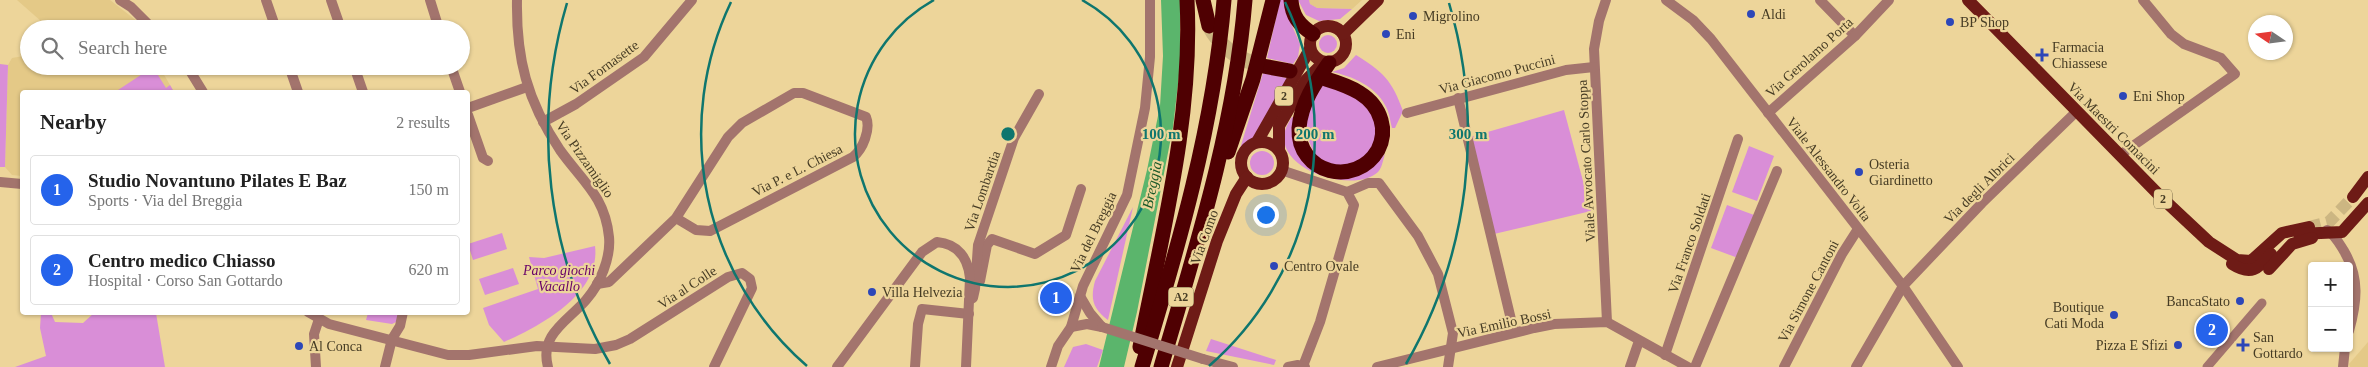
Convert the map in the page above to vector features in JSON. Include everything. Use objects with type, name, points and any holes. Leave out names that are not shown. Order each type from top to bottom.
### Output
[{"type":"highway","points":[[1136,367],[1180,136],[1188,53],[1187,0]]},
{"type":"highway","points":[[1203,0],[1209,26]]},
{"type":"highway","name":"A2","points":[[1142,367],[1163,298],[1194,176],[1215,71],[1224,0]]},
{"type":"highway","name":"A2","points":[[1161,367],[1202,226],[1228,114],[1245,0]]},
{"type":"highway","points":[[1202,226],[1253,79],[1273,0]]},
{"type":"highway","points":[[1291,0],[1298,22],[1313,34]]},
{"type":"highway","points":[[1326,63],[1306,98],[1300,123],[1301,143],[1306,154],[1318,167],[1333,172],[1352,171],[1368,162],[1376,152],[1382,139],[1382,122],[1378,110],[1364,96],[1350,87],[1326,79]]},
{"type":"highway","points":[[1263,66],[1290,71]]},
{"type":"main road","points":[[1343,34],[1378,0]]},
{"type":"main road","name":"Via Maestri Comacini","points":[[1968,0],[2120,155],[2209,242],[2237,260],[2248,262],[2257,257],[2278,236],[2293,233]]},
{"type":"main road","points":[[1328,26],[1339,29],[1343,34],[1346,39],[1346,51],[1339,59],[1326,63],[1315,58],[1310,49],[1313,34],[1317,30],[1328,26]]},
{"type":"main road","name":"2","points":[[1257,142],[1310,49]]},
{"type":"main road","name":"2","points":[[1279,150],[1278,130],[1282,121],[1305,81],[1326,63]]},
{"type":"main road","points":[[1257,142],[1270,144],[1279,150],[1282,170],[1278,176],[1266,183],[1260,183],[1247,178],[1242,168],[1242,156],[1249,146],[1257,142]]},
{"type":"main road","name":"Via Como","points":[[1177,367],[1217,241],[1236,194],[1247,178]]},
{"type":"main road","points":[[2353,197],[2367,178]]},
{"type":"main road","name":"2","points":[[2293,233],[2328,234],[2342,232],[2368,202]]},
{"type":"main road","name":"2","points":[[2293,233],[2309,227]]},
{"type":"main road","points":[[2224,259],[2242,270],[2254,270],[2293,233]]},
{"type":"main road","points":[[2209,242],[2213,249],[2240,275],[2256,278],[2264,274],[2295,242],[2328,234]]},
{"type":"street","points":[[120,0],[130,4],[145,20]]},
{"type":"street","points":[[266,0],[273,20]]},
{"type":"street","points":[[331,0],[337,20]]},
{"type":"street","points":[[430,0],[436,20]]},
{"type":"street","name":"Via Pizzamiglio","points":[[517,0],[517,30],[527,87],[543,122],[603,208],[610,244],[606,262],[597,284],[587,299],[555,329],[546,346]]},
{"type":"street","name":"Via Fornasette","points":[[543,122],[576,104],[644,58],[692,0]]},
{"type":"street","name":"Via del Breggia","points":[[1070,327],[1090,271],[1122,208],[1135,163],[1145,108],[1150,57],[1150,0]]},
{"type":"street","name":"Viale Avvocato Carlo Stoppa","points":[[1606,0],[1596,37],[1594,67],[1607,322]]},
{"type":"street","name":"Viale Alessandro Volta","points":[[1666,0],[1693,20],[1711,39],[1903,286],[1958,367]]},
{"type":"street","points":[[1820,0],[1855,36]]},
{"type":"street","name":"Via Gerolamo Porta","points":[[1768,113],[1855,36],[1889,0]]},
{"type":"street","points":[[2120,155],[2235,74],[2221,58],[2184,44],[2143,0]]},
{"type":"street","name":"Via Giacomo Puccini","points":[[1407,113],[1566,70],[1594,67]]},
{"type":"street","points":[[193,75],[202,90]]},
{"type":"street","points":[[292,75],[297,90]]},
{"type":"street","points":[[357,75],[362,90]]},
{"type":"street","points":[[454,75],[459,90]]},
{"type":"street","points":[[470,107],[527,87]]},
{"type":"street","name":"Via P. e L. Chiesa","points":[[597,284],[609,282],[676,218],[728,137],[742,123],[785,96],[803,93],[866,117],[868,122],[862,147],[853,157],[710,231],[696,230],[676,218]]},
{"type":"street","name":"Via Lombardia","points":[[969,300],[973,298],[975,287],[978,244],[1014,138],[1039,94]]},
{"type":"street","points":[[1458,98],[1514,332]]},
{"type":"street","name":"Via degli Albrici","points":[[1856,367],[1903,286],[1982,203],[2077,111]]},
{"type":"street","points":[[470,120],[483,158],[488,161]]},
{"type":"street","name":"Via Franco Soldati","points":[[1666,355],[1738,139]]},
{"type":"street","points":[[1282,170],[1347,192],[1352,197],[1354,210],[1320,322],[1304,367],[1288,367]]},
{"type":"street","points":[[1695,367],[1777,171]]},
{"type":"street","points":[[0,182],[20,184]]},
{"type":"street","points":[[1347,192],[1368,183],[1379,183],[1418,236],[1438,274],[1453,333],[1448,367]]},
{"type":"street","points":[[975,287],[981,279],[988,242],[992,239],[1035,254],[1066,235],[1081,189]]},
{"type":"street","points":[[2309,227],[2322,228],[2350,261],[2355,274],[2357,289],[2353,310]]},
{"type":"street","name":"Via Simone Cantoni","points":[[1784,367],[1842,254],[1858,229]]},
{"type":"street","points":[[837,367],[922,252],[933,244],[944,243],[966,257],[970,278],[966,367]]},
{"type":"street","name":"Via al Colle","points":[[546,346],[587,349],[616,345],[638,335],[728,277],[742,273],[750,279],[752,288],[714,367]]},
{"type":"street","points":[[1080,296],[1097,324]]},
{"type":"street","points":[[2207,367],[2262,303]]},
{"type":"street","points":[[915,367],[918,324],[922,309],[969,314]]},
{"type":"street","points":[[313,315],[334,325],[455,355],[477,355],[546,346],[548,367]]},
{"type":"street","points":[[385,367],[392,339],[400,326],[402,315]]},
{"type":"street","points":[[316,367],[314,334],[319,319]]},
{"type":"street","points":[[1607,322],[1688,367]]},
{"type":"street","name":"Via Emilio Bossi","points":[[1377,367],[1514,332],[1554,324],[1607,322]]},
{"type":"street","points":[[1051,367],[1058,346],[1070,327],[1097,324],[1232,367]]},
{"type":"street","points":[[1630,367],[1639,341]]},
{"type":"street","points":[[2344,367],[2345,352]]},
{"type":"shaded area","points":[[17,0],[110,0],[136,20],[40,20]]},
{"type":"shaded area","points":[[1309,0],[1362,0],[1352,9],[1317,8],[1310,4]]},
{"type":"shaded area","points":[[20,57],[20,75],[164,75],[173,90],[20,90],[20,176],[12,175],[5,167],[8,65],[12,58]]},
{"type":"shaded area","points":[[2368,342],[2368,367],[2350,367],[2349,364]]},
{"type":"green space","points":[[1280,0],[1285,0],[1286,12],[1300,44],[1298,57],[1293,64],[1267,58]]},
{"type":"green space","points":[[1298,0],[1309,0],[1310,4],[1317,8],[1352,9],[1340,19],[1319,21],[1306,15]]},
{"type":"green space","points":[[1328,35],[1334,38],[1337,44],[1334,50],[1328,53],[1322,50],[1319,44],[1322,38]]},
{"type":"green space","points":[[1356,55],[1380,72],[1395,92],[1403,111],[1395,128],[1392,128],[1386,107],[1375,92],[1355,79],[1332,72],[1344,68]]},
{"type":"green space","points":[[0,64],[8,65],[5,167],[0,167]]},
{"type":"green space","points":[[1263,73],[1287,78],[1255,139],[1247,141],[1239,152]]},
{"type":"green space","points":[[141,75],[158,75],[166,88],[170,85],[173,90],[118,90]]},
{"type":"green space","points":[[1323,85],[1358,99],[1375,117],[1378,133],[1373,147],[1362,159],[1347,166],[1332,166],[1318,157],[1308,138],[1307,117],[1315,97]]},
{"type":"green space","points":[[1564,110],[1591,211],[1494,234],[1470,137]]},
{"type":"green space","points":[[1292,117],[1295,118],[1309,165],[1372,167],[1385,154],[1378,172],[1368,178],[1339,180],[1308,170],[1296,161],[1287,150],[1284,135]]},
{"type":"green space","points":[[1749,146],[1774,156],[1757,201],[1732,192]]},
{"type":"green space","points":[[1262,151],[1271,154],[1274,163],[1271,172],[1262,175],[1253,172],[1250,163],[1253,154]]},
{"type":"green space","points":[[1727,205],[1754,215],[1738,258],[1711,248]]},
{"type":"green space","points":[[1133,207],[1108,320],[1099,312],[1094,303],[1095,281]]},
{"type":"green space","points":[[502,233],[507,249],[473,260],[470,243]]},
{"type":"green space","name":"Parco giochi Vacallo","points":[[595,246],[594,263],[589,279],[579,293],[551,317],[504,342],[489,325],[483,308],[538,289],[529,257],[544,258]]},
{"type":"green space","points":[[513,268],[519,284],[485,295],[479,279]]},
{"type":"green space","points":[[41,315],[52,315],[55,322],[83,323],[92,315],[156,315],[165,367],[15,367],[46,356],[40,328]]},
{"type":"green space","points":[[367,315],[400,315],[398,321],[392,324],[366,320]]},
{"type":"green space","points":[[1211,339],[1276,360],[1274,365],[1206,351]]},
{"type":"green space","points":[[1086,344],[1103,350],[1097,367],[1064,367],[1073,347]]},
{"type":"water","name":"Breggia","points":[[1161,0],[1180,0],[1180,67],[1173,127],[1137,312],[1124,367],[1099,367],[1147,170],[1160,106],[1163,56]]},
{"type":"tunnel","points":[[1209,26],[1219,41],[1231,52],[1245,60],[1263,66]]},
{"type":"tunnel","points":[[2309,227],[2329,222],[2353,197]]},
{"type":"place","name":"Aldi","points":[[1751,14]]},
{"type":"place","name":"Migrolino","points":[[1413,16]]},
{"type":"place","name":"BP Shop","points":[[1950,22]]},
{"type":"place","name":"Eni","points":[[1386,34]]},
{"type":"place","name":"Farmacia Chiassese","points":[[2042,55]]},
{"type":"place","name":"Eni Shop","points":[[2123,96]]},
{"type":"place","name":"Osteria Giardinetto","points":[[1859,172]]},
{"type":"place","name":"Centro Ovale","points":[[1274,266]]},
{"type":"place","name":"Villa Helvezia","points":[[872,292]]},
{"type":"place","name":"Studio Novantuno Pilates E Baz","points":[[1056,298]]},
{"type":"place","name":"BancaStato","points":[[2240,301]]},
{"type":"place","name":"Boutique Cati Moda","points":[[2114,315]]},
{"type":"place","name":"Centro medico Chiasso","points":[[2212,330]]},
{"type":"place","name":"Pizza E Sfizi","points":[[2178,345]]},
{"type":"place","name":"San Gottardo","points":[[2243,345]]},
{"type":"place","name":"Al Conca","points":[[299,346]]}]
